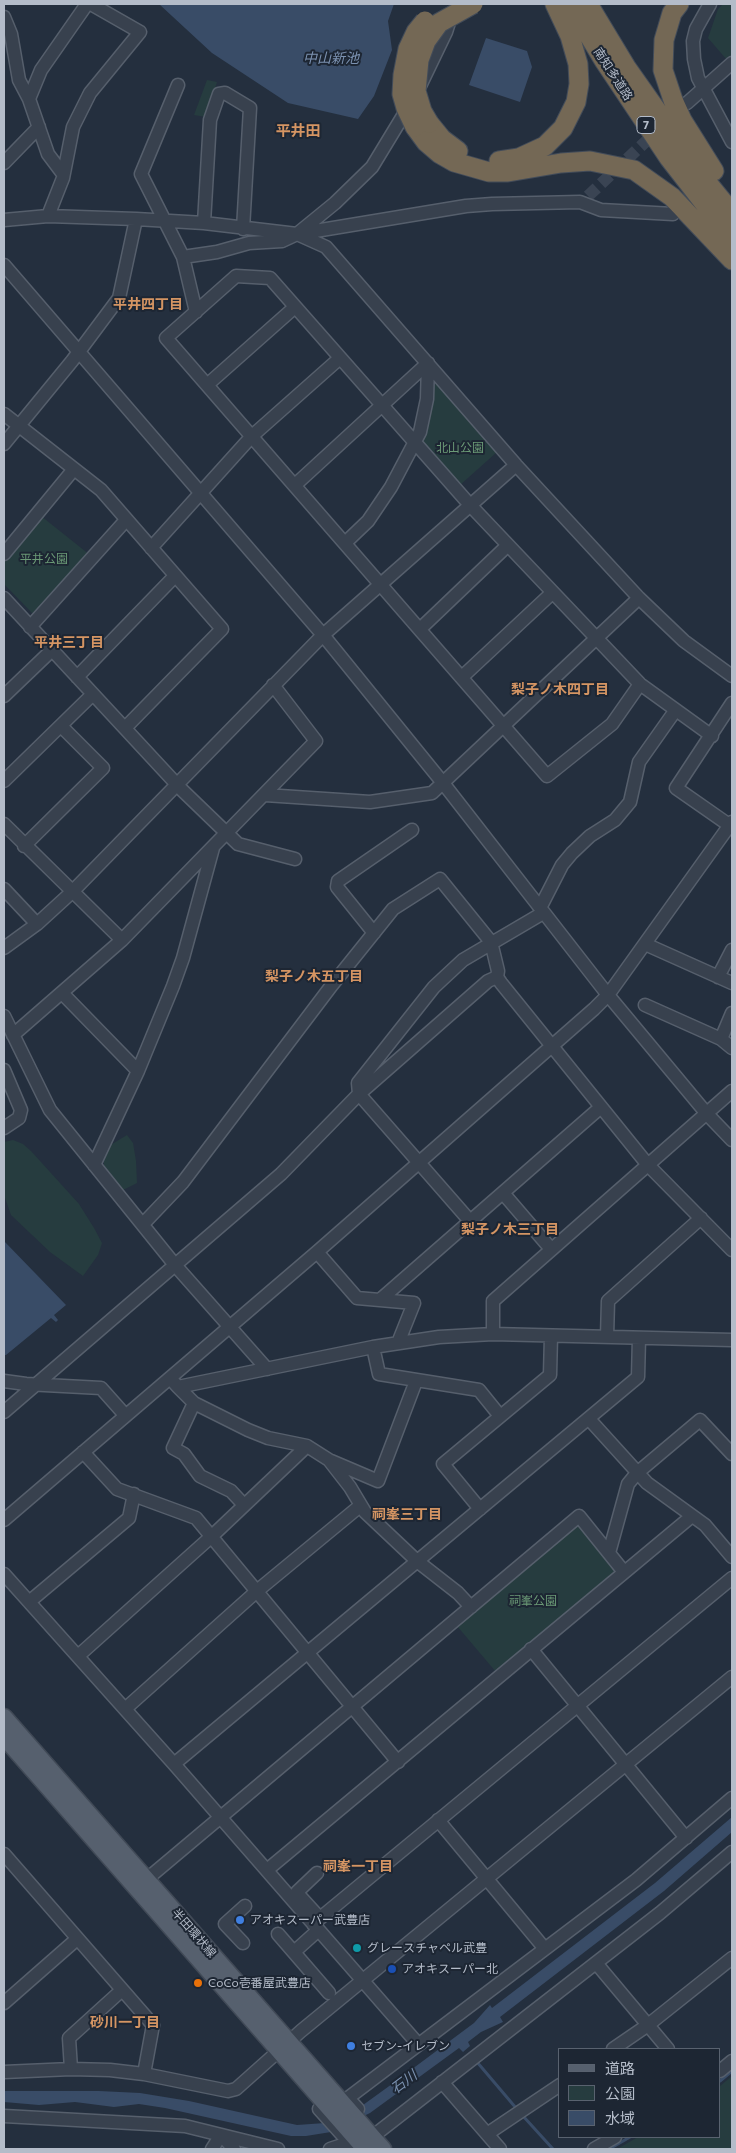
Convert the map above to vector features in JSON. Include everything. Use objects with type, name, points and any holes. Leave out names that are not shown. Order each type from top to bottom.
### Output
[{"type":"highway","points":[[445,4],[429,17],[416,32],[408,49],[402,94],[406,108],[422,125],[454,148],[482,160],[503,161],[535,152],[556,136],[568,121],[576,102],[580,75],[575,50],[555,4]]},
{"type":"highway","points":[[473,4],[439,23],[426,41],[419,60],[416,91],[422,111],[422,125],[426,142],[440,154],[454,162],[489,172],[508,172],[590,161],[634,170],[672,198],[732,260]]},
{"type":"highway","name":"南知多道路","points":[[570,4],[605,62],[669,158],[732,239]]},
{"type":"highway","name":"南知多道路","points":[[588,4],[642,89],[732,214]]},
{"type":"highway","points":[[679,4],[672,13],[664,40],[663,70],[682,120],[732,198]]},
{"type":"main road","name":"半田環状線","points":[[4,1717],[147,1879],[334,2105],[364,2138]]},
{"type":"main road","name":"半田環状線","points":[[4,1737],[285,2046]]},
{"type":"street","points":[[29,99],[41,70],[89,4],[140,32],[90,93],[73,127],[64,174],[48,216]]},
{"type":"street","points":[[183,257],[217,252],[249,243],[282,241],[297,234],[335,203],[372,167],[387,145],[427,73],[446,32],[455,4]]},
{"type":"street","points":[[710,4],[696,28],[693,41],[698,78],[732,142]]},
{"type":"street","points":[[4,18],[11,34],[19,80],[29,99],[48,154],[64,174]]},
{"type":"street","points":[[687,103],[732,63]]},
{"type":"street","points":[[178,85],[141,174],[183,257],[196,312]]},
{"type":"street","points":[[204,222],[210,120],[219,94],[225,93],[250,108],[243,229]]},
{"type":"street","points":[[4,163],[39,127]]},
{"type":"street","points":[[4,220],[48,216],[165,220],[204,222],[243,229],[297,234],[466,206],[584,199],[601,210],[673,214]]},
{"type":"street","points":[[4,444],[79,352],[119,298],[136,219]]},
{"type":"street","points":[[297,234],[326,247],[516,465],[639,598],[684,641],[732,676]]},
{"type":"street","points":[[4,265],[323,635],[443,783],[608,995],[707,1114],[732,1140]]},
{"type":"street","points":[[640,684],[612,724],[547,776],[296,485],[166,338],[236,276],[270,278],[470,505],[552,593],[640,684],[712,736]]},
{"type":"street","points":[[207,385],[295,307]]},
{"type":"street","points":[[151,548],[252,436],[340,358]]},
{"type":"street","points":[[296,485],[428,363]]},
{"type":"street","points":[[345,543],[368,522],[391,487],[420,432],[426,409],[428,363]]},
{"type":"street","points":[[4,414],[101,490],[222,629],[125,728]]},
{"type":"street","points":[[4,948],[37,924],[72,892],[323,635],[516,465]]},
{"type":"street","points":[[4,554],[74,469]]},
{"type":"street","points":[[30,627],[126,520]]},
{"type":"street","points":[[420,629],[507,546]]},
{"type":"street","points":[[77,677],[174,576]]},
{"type":"street","points":[[462,677],[552,593]]},
{"type":"street","points":[[264,795],[370,802],[432,793],[639,598]]},
{"type":"street","points":[[6,606],[30,627],[177,784],[238,844],[294,859]]},
{"type":"street","points":[[4,696],[52,650]]},
{"type":"street","points":[[13,1035],[122,940],[316,741],[273,685]]},
{"type":"street","points":[[4,781],[93,694]]},
{"type":"street","points":[[4,1520],[125,1415],[174,1382],[229,1327],[553,1046],[608,995],[731,825],[676,788],[732,703]]},
{"type":"street","points":[[470,1221],[360,1094],[358,1083],[434,987],[462,960],[542,910],[562,865],[590,836],[615,820],[630,802],[639,762],[675,711]]},
{"type":"street","points":[[24,846],[103,768],[61,726]]},
{"type":"street","points":[[4,824],[24,846],[122,940]]},
{"type":"street","points":[[374,933],[337,887],[338,881],[412,830]]},
{"type":"street","points":[[94,1165],[138,1071],[184,958],[214,847]]},
{"type":"street","points":[[143,1224],[183,1182],[393,909],[440,879],[491,942],[498,971],[497,977],[648,1165],[732,1250]]},
{"type":"street","points":[[4,889],[37,924]]},
{"type":"street","points":[[645,944],[732,983]]},
{"type":"street","points":[[718,976],[732,950]]},
{"type":"street","points":[[4,1412],[281,1174],[360,1094],[488,981],[497,977]]},
{"type":"street","points":[[62,994],[138,1071]]},
{"type":"street","points":[[644,1005],[721,1039],[732,1048]]},
{"type":"street","points":[[721,1039],[732,1013]]},
{"type":"street","points":[[4,1016],[50,1110],[175,1265],[267,1369]]},
{"type":"street","points":[[4,1070],[21,1110],[19,1118],[4,1128]]},
{"type":"street","points":[[493,1334],[493,1301],[732,1091]]},
{"type":"street","points":[[381,1299],[601,1107]]},
{"type":"street","points":[[503,1193],[551,1249]]},
{"type":"street","points":[[607,1337],[608,1301],[701,1218]]},
{"type":"street","points":[[316,1252],[357,1298],[414,1303],[398,1343]]},
{"type":"street","points":[[174,1382],[267,1369],[373,1347],[439,1337],[493,1334],[732,1341]]},
{"type":"street","points":[[480,1509],[443,1464],[550,1375],[550,1336]]},
{"type":"street","points":[[174,1764],[638,1377],[639,1338]]},
{"type":"street","points":[[373,1347],[379,1374],[479,1390],[500,1416]]},
{"type":"street","points":[[4,1381],[101,1388],[125,1415]]},
{"type":"street","points":[[174,1382],[194,1403],[255,1432],[306,1446],[329,1460],[378,1481],[416,1381]]},
{"type":"street","points":[[194,1403],[173,1448],[184,1454],[200,1476],[231,1491],[244,1505]]},
{"type":"street","points":[[589,1419],[647,1483],[706,1525],[732,1557]]},
{"type":"street","points":[[609,1553],[628,1484],[637,1473],[700,1420],[732,1454]]},
{"type":"street","points":[[78,1656],[212,1536],[306,1446]]},
{"type":"street","points":[[83,1452],[117,1489],[196,1518],[398,1762]]},
{"type":"street","points":[[329,1460],[350,1487],[360,1506],[417,1561],[458,1593],[470,1607]]},
{"type":"street","points":[[29,1602],[129,1518],[134,1494]]},
{"type":"street","points":[[125,1709],[257,1592],[360,1506]]},
{"type":"street","points":[[147,1879],[579,1516],[624,1572]]},
{"type":"street","points":[[267,1870],[692,1516]]},
{"type":"street","points":[[4,1574],[315,1924],[418,2044]]},
{"type":"street","points":[[294,1952],[315,1924],[732,1578]]},
{"type":"street","points":[[531,1649],[686,1838]]},
{"type":"street","points":[[4,2072],[71,2069],[144,2074],[228,2091],[236,2089],[362,1981],[732,1677]]},
{"type":"street","points":[[364,2138],[334,2105],[636,1880],[732,1798]]},
{"type":"street","points":[[438,1820],[545,1949]]},
{"type":"street","points":[[330,2149],[364,2138],[442,2082],[660,1913],[732,1852]]},
{"type":"street","points":[[4,1854],[153,2025],[144,2074]]},
{"type":"street","points":[[315,1924],[295,1889],[317,1873]]},
{"type":"street","points":[[243,1943],[225,1924],[245,1906]]},
{"type":"street","points":[[278,1934],[329,1993]]},
{"type":"street","points":[[4,2004],[77,1939]]},
{"type":"street","points":[[615,2048],[648,2026],[732,1958]]},
{"type":"street","points":[[596,1963],[667,2048]]},
{"type":"street","points":[[71,2069],[69,2038],[122,1990]]},
{"type":"street","points":[[721,2070],[732,2061]]},
{"type":"street","points":[[442,2082],[500,2149]]},
{"type":"street","points":[[487,2134],[558,2086]]},
{"type":"street","points":[[4,2116],[185,2126],[278,2149]]},
{"type":"street","points":[[212,2149],[222,2135]]},
{"type":"street","points":[[222,2135],[234,2149]]},
{"type":"street","points":[[597,2149],[614,2138]]},
{"type":"green space","points":[[723,4],[732,4],[732,56],[727,60],[708,38],[718,9]]},
{"type":"green space","points":[[207,80],[217,82],[206,117],[194,115]]},
{"type":"green space","name":"北山公園","points":[[437,383],[497,452],[459,486],[422,443],[431,389]]},
{"type":"green space","name":"平井公園","points":[[41,516],[90,555],[36,613],[32,613],[4,584],[4,562]]},
{"type":"green space","points":[[127,1135],[133,1143],[137,1183],[123,1190],[104,1168],[104,1154],[109,1146]]},
{"type":"green space","points":[[13,1140],[23,1144],[31,1151],[79,1204],[102,1243],[98,1255],[83,1276],[50,1252],[11,1215],[4,1195],[4,1142]]},
{"type":"green space","name":"祠峯公園","points":[[576,1526],[581,1526],[613,1567],[614,1572],[496,1672],[457,1626]]},
{"type":"green space","points":[[732,2076],[732,2149],[617,2149],[636,2138],[721,2138],[721,2085]]},
{"type":"water","name":"中山新池","points":[[159,4],[394,4],[388,21],[392,50],[374,96],[358,119],[288,103],[212,53]]},
{"type":"water","points":[[486,38],[527,51],[532,67],[520,102],[469,85]]},
{"type":"water","points":[[4,1241],[66,1305],[54,1315],[58,1320],[56,1322],[51,1318],[6,1355],[4,1355]]},
{"type":"water","name":"石川","points":[[732,1817],[732,1832],[664,1891],[500,2017],[503,2022],[481,2032],[468,2042],[470,2046],[463,2052],[459,2048],[370,2113],[331,2132],[291,2136],[139,2104],[114,2107],[75,2102],[39,2105],[4,2102],[4,2091],[140,2093],[189,2101],[297,2125],[325,2123],[363,2105],[474,2023],[490,2005],[492,2008],[655,1883]]},
{"type":"waterway","points":[[477,2062],[516,2108]]},
{"type":"waterway","points":[[721,2080],[732,2071]]},
{"type":"waterway","points":[[523,2116],[553,2149]]},
{"type":"waterway","points":[[611,2148],[628,2138]]},
{"type":"tunnel","points":[[588,196],[658,130]]},
{"type":"place","name":"アオキスーパー武豊店","points":[[240,1920]]},
{"type":"place","name":"グレースチャペル武豊","points":[[357,1948]]},
{"type":"place","name":"アオキスーパー北","points":[[392,1969]]},
{"type":"place","name":"CoCo壱番屋武豊店","points":[[198,1983]]},
{"type":"place","name":"セブン-イレブン","points":[[351,2046]]},
{"type":"district","name":"平井田","points":[[298,131]]},
{"type":"district","name":"平井四丁目","points":[[148,304]]},
{"type":"district","name":"平井三丁目","points":[[69,642]]},
{"type":"district","name":"梨子ノ木四丁目","points":[[560,689]]},
{"type":"district","name":"梨子ノ木五丁目","points":[[314,976]]},
{"type":"district","name":"梨子ノ木三丁目","points":[[510,1229]]},
{"type":"district","name":"祠峯三丁目","points":[[407,1514]]},
{"type":"district","name":"祠峯一丁目","points":[[358,1866]]},
{"type":"district","name":"砂川一丁目","points":[[125,2022]]}]
